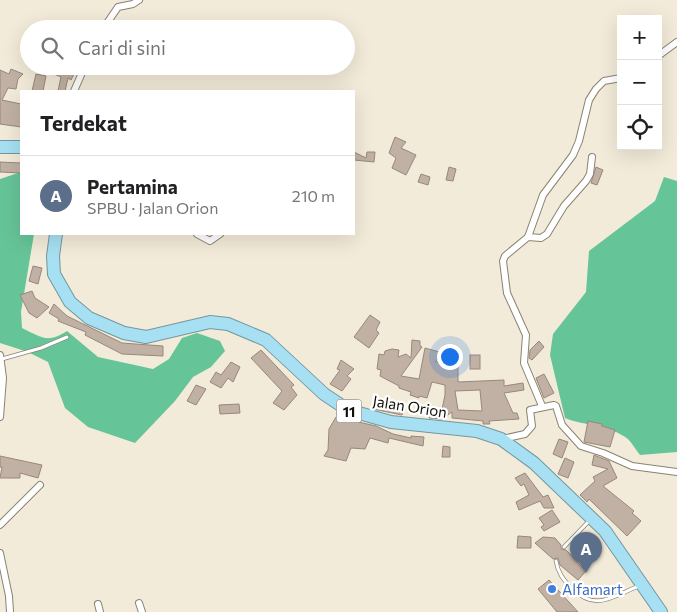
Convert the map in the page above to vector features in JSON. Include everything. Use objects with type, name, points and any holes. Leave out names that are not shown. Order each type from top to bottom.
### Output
[{"type":"highway","points":[[0,147],[20,147]]},
{"type":"highway","name":"Jalan Orion","points":[[56,235],[53,272],[60,288],[76,309],[98,322],[124,333],[146,337],[210,322],[228,324],[266,340],[324,394],[348,410],[391,422],[476,432],[501,439],[523,454],[592,518],[610,538],[660,612]]},
{"type":"street","points":[[109,20],[118,7],[133,4],[139,0]]},
{"type":"street","points":[[662,53],[677,42]]},
{"type":"street","points":[[74,90],[81,75]]},
{"type":"street","points":[[542,406],[524,363],[526,335],[506,293],[503,270],[505,256],[528,237],[543,195],[573,155],[579,141],[589,100],[604,81],[617,79]]},
{"type":"street","points":[[528,237],[540,238],[547,234],[564,206],[586,181],[590,174],[592,157]]},
{"type":"street","points":[[199,235],[210,241],[219,235]]},
{"type":"street","points":[[0,416],[3,378],[1,357]]},
{"type":"street","points":[[501,439],[525,434],[532,426],[530,410],[542,406],[556,406],[562,425],[581,446],[604,453],[632,466],[677,472]]},
{"type":"street","points":[[0,525],[40,485]]},
{"type":"street","points":[[0,555],[10,612]]},
{"type":"street","points":[[138,603],[142,612]]},
{"type":"street","points":[[98,604],[100,612]]},
{"type":"lane","points":[[1,357],[41,348],[68,337]]},
{"type":"lane","points":[[564,547],[592,518]]},
{"type":"lane","points":[[556,561],[558,572],[564,581],[588,601],[597,602],[642,585]]},
{"type":"green space","points":[[20,172],[20,235],[34,235],[21,312],[22,328],[44,338],[54,337],[67,331],[98,357],[153,369],[169,359],[182,338],[197,333],[220,341],[225,351],[211,367],[193,377],[175,401],[135,443],[88,427],[65,408],[48,362],[28,352],[0,343],[0,179]]},
{"type":"green space","points":[[664,177],[677,181],[677,452],[640,455],[628,439],[621,434],[565,418],[550,355],[553,334],[586,292],[589,251],[655,201]]},
{"type":"building","points":[[11,69],[22,75],[18,79],[16,89],[8,88],[2,100],[20,104],[20,127],[0,124],[0,70],[9,74]]},
{"type":"building","points":[[36,75],[46,76],[43,90],[32,90]]},
{"type":"building","points":[[56,75],[74,75],[71,80],[68,78],[65,90],[58,90],[61,77]]},
{"type":"building","points":[[395,137],[406,142],[401,148],[416,155],[406,175],[392,168],[396,158],[389,153]]},
{"type":"building","points":[[355,152],[366,158],[367,152],[375,152],[374,162],[355,160]]},
{"type":"building","points":[[0,162],[20,163],[20,173],[0,172]]},
{"type":"building","points":[[449,167],[456,169],[453,181],[446,180]]},
{"type":"building","points":[[596,167],[603,170],[597,185],[591,183]]},
{"type":"building","points":[[421,174],[430,177],[428,185],[418,182]]},
{"type":"building","points":[[33,266],[42,268],[38,284],[29,281]]},
{"type":"building","points":[[32,291],[35,298],[49,307],[37,318],[29,313],[20,295]]},
{"type":"building","points":[[54,304],[67,316],[122,343],[163,346],[163,356],[122,354],[85,335],[86,332],[58,321],[59,319],[49,313]]},
{"type":"building","points":[[370,315],[380,322],[376,330],[379,333],[369,348],[354,337]]},
{"type":"building","points":[[412,340],[420,341],[420,346],[422,347],[401,376],[419,379],[425,348],[443,353],[435,362],[458,361],[458,382],[504,380],[504,386],[523,383],[524,390],[504,393],[513,413],[517,413],[519,419],[489,421],[490,424],[483,424],[483,421],[452,418],[452,412],[442,419],[429,418],[430,414],[441,414],[445,385],[432,382],[427,398],[419,396],[419,398],[410,395],[411,392],[399,388],[399,386],[380,376],[381,370],[377,369],[379,354],[384,355],[385,351],[399,350],[398,357],[406,354],[411,358]],"holes":[[[480,390],[482,411],[458,410],[455,391]]]},
{"type":"building","points":[[539,341],[544,347],[532,360],[529,358],[530,350]]},
{"type":"building","points":[[261,350],[294,385],[291,387],[297,395],[284,410],[273,403],[282,391],[251,358]]},
{"type":"building","points":[[470,355],[480,355],[480,369],[470,369]]},
{"type":"building","points":[[341,360],[354,369],[347,376],[351,379],[342,391],[330,384],[340,370],[337,369]]},
{"type":"building","points":[[231,362],[240,367],[233,382],[228,378],[221,388],[210,382],[216,372],[221,375]]},
{"type":"building","points":[[544,374],[554,393],[544,398],[536,378]]},
{"type":"building","points":[[196,385],[206,389],[196,405],[187,401]]},
{"type":"building","points":[[376,400],[404,409],[402,415],[373,409]]},
{"type":"building","points":[[239,404],[240,413],[220,414],[219,405]]},
{"type":"building","points":[[336,417],[376,426],[393,434],[411,438],[411,436],[424,437],[423,446],[389,438],[388,443],[370,438],[365,449],[351,448],[346,461],[324,456],[328,450],[329,429]]},
{"type":"building","points":[[588,421],[602,424],[602,426],[615,430],[610,447],[584,442]]},
{"type":"building","points":[[559,439],[568,442],[562,458],[553,454]]},
{"type":"building","points":[[443,446],[450,447],[450,457],[442,457]]},
{"type":"building","points":[[594,455],[609,461],[617,478],[603,486],[634,511],[632,513],[641,521],[627,536],[589,499],[587,502],[580,495],[595,481],[593,477],[608,469],[592,465]]},
{"type":"building","points":[[0,456],[42,465],[38,478],[20,473],[20,478],[0,478],[2,467],[0,467]]},
{"type":"building","points":[[565,458],[574,462],[568,478],[558,474]]},
{"type":"building","points":[[525,473],[543,497],[548,495],[554,508],[544,508],[540,501],[519,510],[516,502],[529,495],[524,484],[521,486],[515,478]]},
{"type":"building","points":[[552,510],[560,522],[544,531],[541,527],[544,525],[539,518]]},
{"type":"building","points":[[518,536],[531,537],[531,548],[517,548]]},
{"type":"building","points":[[543,537],[555,538],[561,545],[561,549],[566,550],[586,571],[578,580],[560,565],[558,558],[553,559],[535,543]]},
{"type":"building","points":[[549,580],[578,612],[557,612],[538,589]]},
{"type":"place","name":"Pertamina","points":[[586,573]]},
{"type":"place","name":"Alfamart","points":[[552,589]]}]
